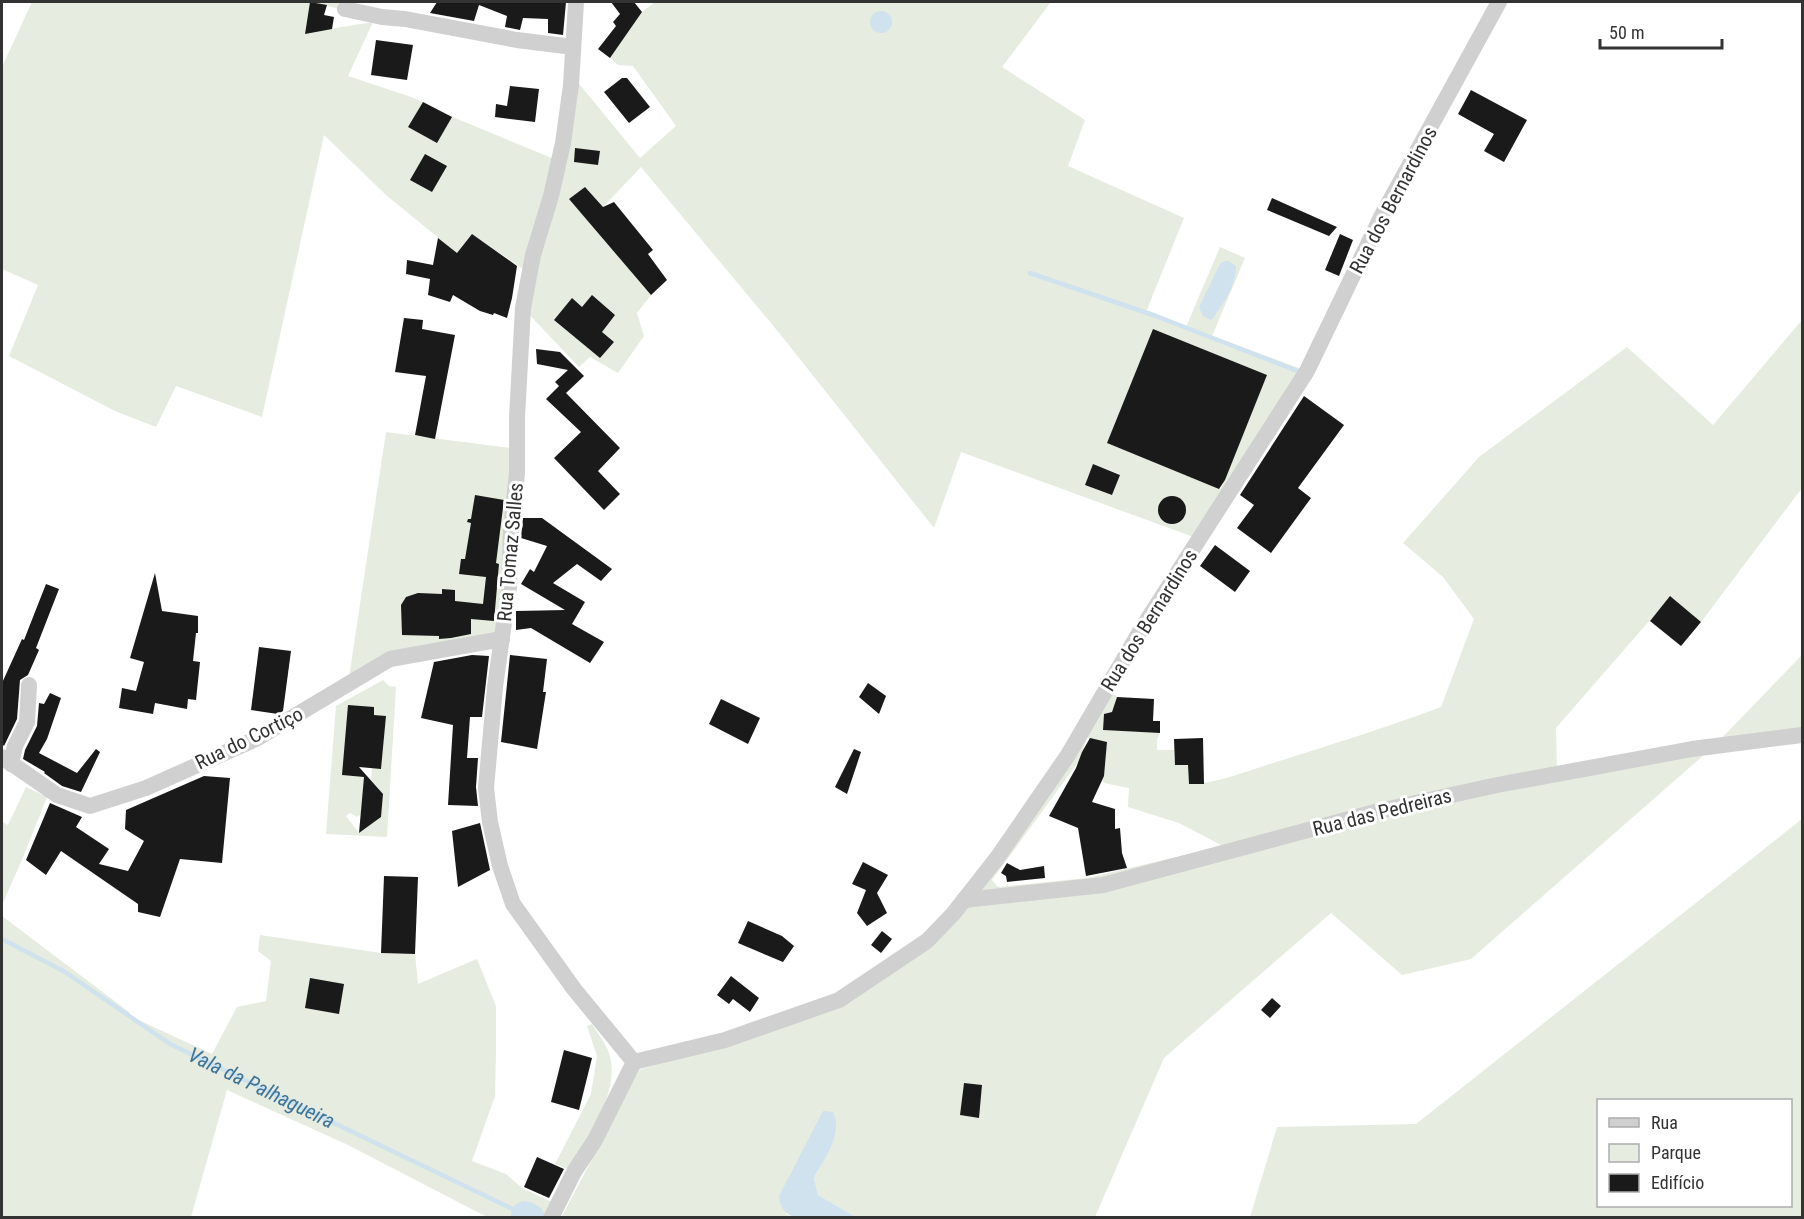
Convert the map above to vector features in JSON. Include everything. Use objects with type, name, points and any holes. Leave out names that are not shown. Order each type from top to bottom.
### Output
[{"type":"street","name":"Rua Tomaz Salles","points":[[576,2],[563,143],[551,196],[533,255],[523,308],[517,417],[517,473],[511,530],[509,587],[495,687],[486,788],[490,822],[500,866],[513,904],[574,988],[634,1062]]},
{"type":"street","name":"Rua dos Bernardinos","points":[[634,1062],[725,1040],[839,999],[927,941],[964,900],[997,858],[1068,755],[1142,628],[1307,371],[1382,215],[1499,2]]},
{"type":"street","points":[[345,9],[517,40],[573,47]]},
{"type":"street","name":"Rua do Cortiço","points":[[6,761],[57,795],[90,806],[146,788],[258,738],[390,659],[502,639]]},
{"type":"street","points":[[6,761],[27,722],[29,685]]},
{"type":"street","name":"Rua das Pedreiras","points":[[964,900],[1103,885],[1379,811],[1500,784],[1692,749],[1803,735]]},
{"type":"street","points":[[552,1216],[574,1172],[595,1140],[634,1062]]},
{"type":"green space","points":[[32,2],[310,2],[305,33],[373,22],[348,76],[414,98],[455,118],[559,161],[571,74],[640,158],[676,126],[633,66],[618,65],[610,58],[642,12],[655,2],[1051,2],[1002,67],[1085,120],[1068,166],[1184,218],[1146,312],[1186,327],[1220,247],[1245,258],[1212,336],[1307,371],[1199,539],[961,452],[934,528],[780,334],[641,167],[603,207],[585,187],[569,199],[651,295],[637,313],[644,336],[618,373],[590,357],[579,367],[523,308],[529,273],[472,234],[457,253],[386,195],[324,135],[262,417],[176,386],[156,427],[115,411],[9,356],[38,285],[2,269],[2,67]],"holes":[[[1153,329],[1267,375],[1221,489],[1107,443]],[[1093,464],[1120,474],[1112,495],[1085,484]]]},
{"type":"green space","points":[[310,2],[347,2],[344,10]]},
{"type":"green space","points":[[1802,320],[1802,488],[1701,622],[1670,597],[1556,728],[1557,774],[1713,747],[1471,959],[1402,975],[1331,913],[1164,1058],[1095,1217],[856,1217],[818,1195],[814,1178],[837,1128],[786,1214],[793,1217],[561,1218],[639,1070],[726,1044],[839,1000],[953,914],[1107,689],[1117,697],[1112,712],[1104,714],[1103,730],[1160,733],[1157,739],[1157,750],[1174,750],[1175,765],[1188,765],[1189,784],[1230,777],[1441,707],[1474,619],[1443,577],[1403,543],[1479,457],[1627,347],[1713,425]],"holes":[[[1087,738],[1107,742],[1104,774],[1100,773],[1104,783],[1129,788],[1128,807],[1179,823],[1223,846],[1087,878],[998,887],[992,880],[1079,761]],[[964,1083],[982,1086],[978,1118],[960,1115]]]},
{"type":"green space","points":[[386,432],[517,449],[502,639],[401,656],[348,684]]},
{"type":"green space","points":[[1802,655],[1802,737],[1713,747]]},
{"type":"green space","points":[[383,680],[389,686],[396,687],[387,837],[326,834],[336,706]],"holes":[[[374,707],[373,715],[386,716],[381,768],[372,768],[371,780],[383,794],[381,817],[359,833],[346,816],[350,813],[357,817],[361,814],[364,777],[342,775]]]},
{"type":"green space","points":[[26,787],[47,797],[2,905],[2,822],[8,825]]},
{"type":"green space","points":[[1802,819],[1802,1217],[1250,1217],[1277,1127],[1416,1124]]},
{"type":"green space","points":[[2,916],[129,1012],[130,1016],[212,1054],[237,1007],[266,1001],[271,961],[258,951],[260,935],[381,953],[415,954],[418,984],[477,959],[496,1006],[495,1096],[472,1161],[506,1174],[522,1188],[552,1202],[551,1218],[487,1217],[348,1145],[227,1090],[191,1217],[2,1217]]},
{"type":"green space","points":[[592,1024],[609,1053],[612,1071],[610,1086],[600,1116],[568,1169],[555,1164],[591,1094],[597,1056],[587,1026]]},
{"type":"water","points":[[877,11],[885,11],[892,18],[892,26],[885,33],[877,33],[870,26],[870,18]]},
{"type":"water","points":[[1225,261],[1236,266],[1234,281],[1224,302],[1211,320],[1203,316],[1199,307],[1220,264]]},
{"type":"water","points":[[823,1111],[833,1112],[836,1128],[831,1146],[814,1178],[818,1195],[856,1217],[793,1217],[783,1209],[780,1203],[779,1196]]},
{"type":"building","points":[[310,2],[327,5],[324,15],[334,17],[332,29],[305,34]]},
{"type":"building","points":[[437,2],[566,2],[563,35],[548,33],[548,19],[523,18],[520,30],[505,27],[507,16],[479,5],[474,21],[430,13]]},
{"type":"building","points":[[611,2],[634,2],[642,12],[610,58],[598,49],[616,26],[613,22],[620,14]]},
{"type":"building","points":[[376,40],[413,45],[407,80],[371,75]]},
{"type":"building","points":[[622,78],[627,78],[650,107],[629,123],[604,92]]},
{"type":"building","points":[[510,86],[539,89],[535,122],[495,117],[496,104],[507,106]]},
{"type":"building","points":[[1471,90],[1527,120],[1504,162],[1484,151],[1494,134],[1458,114]]},
{"type":"building","points":[[423,102],[452,117],[437,143],[408,127]]},
{"type":"building","points":[[575,148],[600,151],[598,165],[574,162]]},
{"type":"building","points":[[425,154],[447,166],[432,192],[410,180]]},
{"type":"building","points":[[585,187],[603,207],[614,202],[653,250],[648,254],[667,280],[651,295],[569,199]]},
{"type":"building","points":[[1272,198],[1337,227],[1329,236],[1267,210]]},
{"type":"building","points":[[472,234],[517,266],[507,318],[480,311],[453,295],[450,302],[428,295],[430,279],[406,274],[407,260],[433,265],[438,238],[457,253]]},
{"type":"building","points":[[1340,234],[1353,240],[1339,276],[1325,270]]},
{"type":"building","points":[[592,295],[615,315],[602,332],[614,342],[600,358],[554,320],[572,298],[582,307]]},
{"type":"building","points":[[404,318],[423,320],[422,329],[455,335],[435,439],[415,435],[426,376],[395,372]]},
{"type":"building","points":[[1153,329],[1267,375],[1225,480],[1219,489],[1107,443]]},
{"type":"building","points":[[536,349],[560,352],[584,376],[566,393],[620,448],[598,471],[620,494],[604,510],[554,458],[581,432],[546,399],[559,386],[555,382],[568,370],[537,364]]},
{"type":"building","points":[[1304,396],[1344,425],[1298,488],[1311,498],[1271,553],[1237,528],[1254,505],[1240,495]]},
{"type":"building","points":[[1093,464],[1120,475],[1112,495],[1085,485]]},
{"type":"building","points":[[475,495],[504,500],[496,563],[499,564],[494,621],[471,619],[471,634],[451,638],[402,635],[401,605],[406,597],[418,593],[442,594],[442,589],[455,590],[455,601],[483,604],[486,577],[459,574],[461,559],[465,559],[471,523],[467,522],[471,519]]},
{"type":"building","points":[[1172,496],[1182,500],[1186,510],[1182,520],[1172,524],[1162,520],[1158,510],[1162,500]]},
{"type":"building","points":[[523,518],[542,518],[612,569],[601,581],[577,564],[553,583],[585,602],[572,624],[604,642],[590,663],[531,628],[516,630],[516,611],[565,610],[521,584],[530,569],[534,572],[547,546],[521,538]]},
{"type":"building","points":[[1215,545],[1250,571],[1235,592],[1200,566]]},
{"type":"building","points":[[155,573],[162,611],[198,616],[198,633],[196,633],[193,661],[200,662],[196,700],[188,699],[187,709],[155,703],[153,714],[119,708],[122,688],[136,691],[144,662],[130,658]]},
{"type":"building","points":[[46,584],[59,589],[36,648],[39,650],[28,675],[20,680],[17,719],[4,746],[2,744],[2,683],[22,639],[24,640]]},
{"type":"building","points":[[1670,596],[1701,622],[1681,646],[1650,621]]},
{"type":"building","points":[[259,647],[291,651],[283,711],[278,714],[251,710]]},
{"type":"building","points":[[472,655],[489,656],[482,717],[470,717],[467,758],[478,758],[476,787],[478,806],[448,805],[453,725],[421,718],[434,662]]},
{"type":"building","points":[[510,655],[547,659],[543,692],[546,692],[537,749],[501,742]]},
{"type":"building","points":[[868,683],[886,696],[879,714],[859,697]]},
{"type":"building","points":[[50,693],[61,698],[47,739],[39,753],[77,773],[96,749],[100,752],[81,792],[62,786],[45,772],[23,759],[37,726],[39,703],[44,704]]},
{"type":"building","points":[[1117,697],[1154,699],[1153,721],[1160,721],[1160,733],[1103,730],[1104,714],[1112,712]]},
{"type":"building","points":[[721,699],[760,718],[748,744],[709,724]]},
{"type":"building","points":[[348,705],[374,707],[374,715],[386,716],[381,769],[359,767],[383,794],[381,817],[359,833],[364,777],[342,775]]},
{"type":"building","points":[[1090,738],[1107,742],[1104,776],[1092,802],[1115,809],[1115,829],[1120,828],[1122,853],[1127,868],[1086,876],[1078,828],[1049,816]]},
{"type":"building","points":[[1203,738],[1204,784],[1189,784],[1188,765],[1175,765],[1174,739]]},
{"type":"building","points":[[854,749],[861,752],[847,794],[835,787]]},
{"type":"building","points":[[204,776],[230,778],[222,863],[180,859],[160,917],[138,912],[138,904],[61,851],[46,875],[26,860],[50,803],[82,817],[76,827],[109,849],[99,864],[128,871],[144,841],[125,829],[126,810]]},
{"type":"building","points":[[480,823],[490,870],[458,887],[452,831]]},
{"type":"building","points":[[863,862],[888,875],[877,893],[887,913],[867,926],[857,913],[866,890],[852,884]]},
{"type":"building","points":[[1007,863],[1020,870],[1044,866],[1045,878],[1007,882],[1006,876],[1001,873]]},
{"type":"building","points":[[384,876],[418,877],[415,954],[381,953]]},
{"type":"building","points":[[748,921],[782,936],[794,946],[783,962],[738,943]]},
{"type":"building","points":[[882,931],[892,939],[881,953],[871,945]]},
{"type":"building","points":[[731,976],[759,998],[750,1012],[733,999],[729,1004],[717,995]]},
{"type":"building","points":[[310,978],[344,984],[339,1014],[305,1008]]},
{"type":"building","points":[[1272,998],[1281,1006],[1270,1018],[1261,1010]]},
{"type":"building","points":[[564,1050],[592,1058],[579,1110],[551,1102]]},
{"type":"building","points":[[964,1083],[982,1085],[979,1118],[960,1115]]},
{"type":"building","points":[[537,1157],[564,1169],[549,1198],[524,1187]]},
{"type":"waterway","points":[[1030,273],[1156,316],[1300,372]]},
{"type":"waterway","name":"Vala da Palhagueira","points":[[2,939],[65,972],[170,1044],[525,1215]]},
{"type":"waterway","name":"Vala da Palhagueira","points":[[525,1215],[531,1218]]}]
